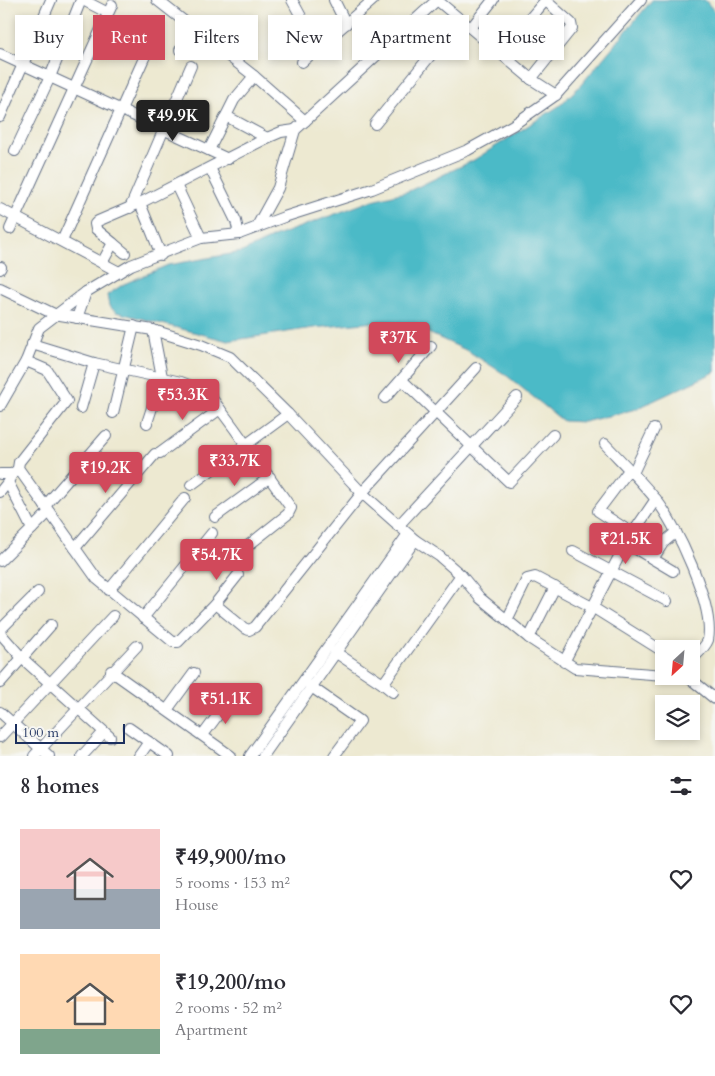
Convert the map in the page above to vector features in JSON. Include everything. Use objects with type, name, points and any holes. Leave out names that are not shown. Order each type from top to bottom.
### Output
[{"type":"street","points":[[0,117],[51,0]]},
{"type":"street","points":[[10,229],[110,9],[82,0],[50,77],[15,151]]},
{"type":"street","points":[[157,0],[176,15]]},
{"type":"street","points":[[292,0],[300,15]]},
{"type":"street","points":[[334,0],[346,24]]},
{"type":"street","points":[[342,27],[373,0]]},
{"type":"street","points":[[256,228],[278,188],[295,130],[437,0],[455,15]]},
{"type":"street","points":[[479,34],[471,28],[493,0]]},
{"type":"street","points":[[531,79],[572,28],[571,24],[545,0],[532,15]]},
{"type":"street","points":[[0,406],[26,361],[39,328],[54,314],[86,292],[131,265],[201,238],[239,234],[421,171],[468,150],[512,125],[556,95],[641,0]]},
{"type":"street","points":[[0,54],[228,159]]},
{"type":"street","points":[[62,241],[143,60]]},
{"type":"street","points":[[233,60],[305,121]]},
{"type":"street","points":[[375,124],[427,60]]},
{"type":"street","points":[[510,60],[531,79],[556,95]]},
{"type":"street","points":[[161,255],[135,205],[191,66]]},
{"type":"street","points":[[209,150],[234,100],[254,76]]},
{"type":"street","points":[[226,116],[267,138]]},
{"type":"street","points":[[125,253],[96,229],[95,224],[98,221],[135,205],[267,138],[281,132],[295,130]]},
{"type":"street","points":[[210,168],[236,221],[239,234]]},
{"type":"street","points":[[176,184],[201,238]]},
{"type":"street","points":[[0,208],[119,272]]},
{"type":"street","points":[[102,263],[112,242]]},
{"type":"street","points":[[0,288],[54,314],[153,330],[202,345],[230,357],[288,414],[362,493],[411,537],[439,556],[461,575],[480,598],[529,638],[575,668],[655,672]]},
{"type":"street","points":[[77,318],[86,292]]},
{"type":"street","points":[[113,413],[134,326]]},
{"type":"street","points":[[147,423],[162,377],[153,330]]},
{"type":"street","points":[[32,344],[94,364],[162,377],[204,391],[220,409],[270,477],[289,504],[291,511],[240,552]]},
{"type":"street","points":[[385,398],[431,346]]},
{"type":"street","points":[[0,492],[13,475],[19,462],[67,401],[47,370],[26,361]]},
{"type":"street","points":[[81,408],[94,364]]},
{"type":"street","points":[[215,604],[244,628],[249,630],[255,628],[362,493],[476,368]]},
{"type":"street","points":[[402,380],[509,482],[553,435]]},
{"type":"street","points":[[398,526],[517,397]]},
{"type":"street","points":[[75,548],[157,454],[220,409]]},
{"type":"street","points":[[191,485],[288,414]]},
{"type":"street","points":[[632,533],[598,511],[631,471],[654,429]]},
{"type":"street","points":[[0,561],[32,530],[106,436]]},
{"type":"street","points":[[605,444],[656,499],[676,532],[705,589],[711,628],[708,640],[700,649]]},
{"type":"street","points":[[0,474],[13,475],[47,509],[97,579],[173,642],[178,642],[215,604],[238,575]]},
{"type":"street","points":[[13,475],[32,530]]},
{"type":"street","points":[[216,517],[270,477]]},
{"type":"street","points":[[109,590],[185,498]]},
{"type":"street","points":[[564,662],[626,543],[656,499]]},
{"type":"street","points":[[653,559],[663,543],[676,532]]},
{"type":"street","points":[[144,618],[212,533]]},
{"type":"street","points":[[263,756],[411,537]]},
{"type":"street","points":[[250,756],[411,537]]},
{"type":"street","points":[[626,543],[673,571]]},
{"type":"street","points":[[572,551],[668,600]]},
{"type":"street","points":[[383,684],[461,575]]},
{"type":"street","points":[[507,620],[527,580],[535,577],[592,607],[655,646]]},
{"type":"street","points":[[529,638],[555,587]]},
{"type":"street","points":[[38,592],[0,632],[23,659],[107,734],[82,756]]},
{"type":"street","points":[[0,737],[113,616]]},
{"type":"street","points":[[0,683],[52,625]]},
{"type":"street","points":[[37,752],[136,646]]},
{"type":"street","points":[[335,652],[393,692]]},
{"type":"street","points":[[111,672],[231,756]]},
{"type":"street","points":[[167,710],[194,673]]},
{"type":"street","points":[[697,685],[715,699]]},
{"type":"street","points":[[310,686],[364,724],[334,756]]},
{"type":"street","points":[[203,735],[229,700]]},
{"type":"street","points":[[0,712],[13,723],[37,752],[49,756]]},
{"type":"street","points":[[129,728],[169,756]]},
{"type":"street","points":[[139,756],[149,742]]},
{"type":"water","points":[[652,0],[705,0],[715,12],[715,372],[636,409],[584,422],[563,421],[506,375],[468,351],[415,327],[385,321],[313,328],[228,341],[116,312],[109,306],[107,295],[124,284],[168,265],[242,252],[276,236],[373,200],[409,191],[474,160],[559,106],[580,86]]}]
